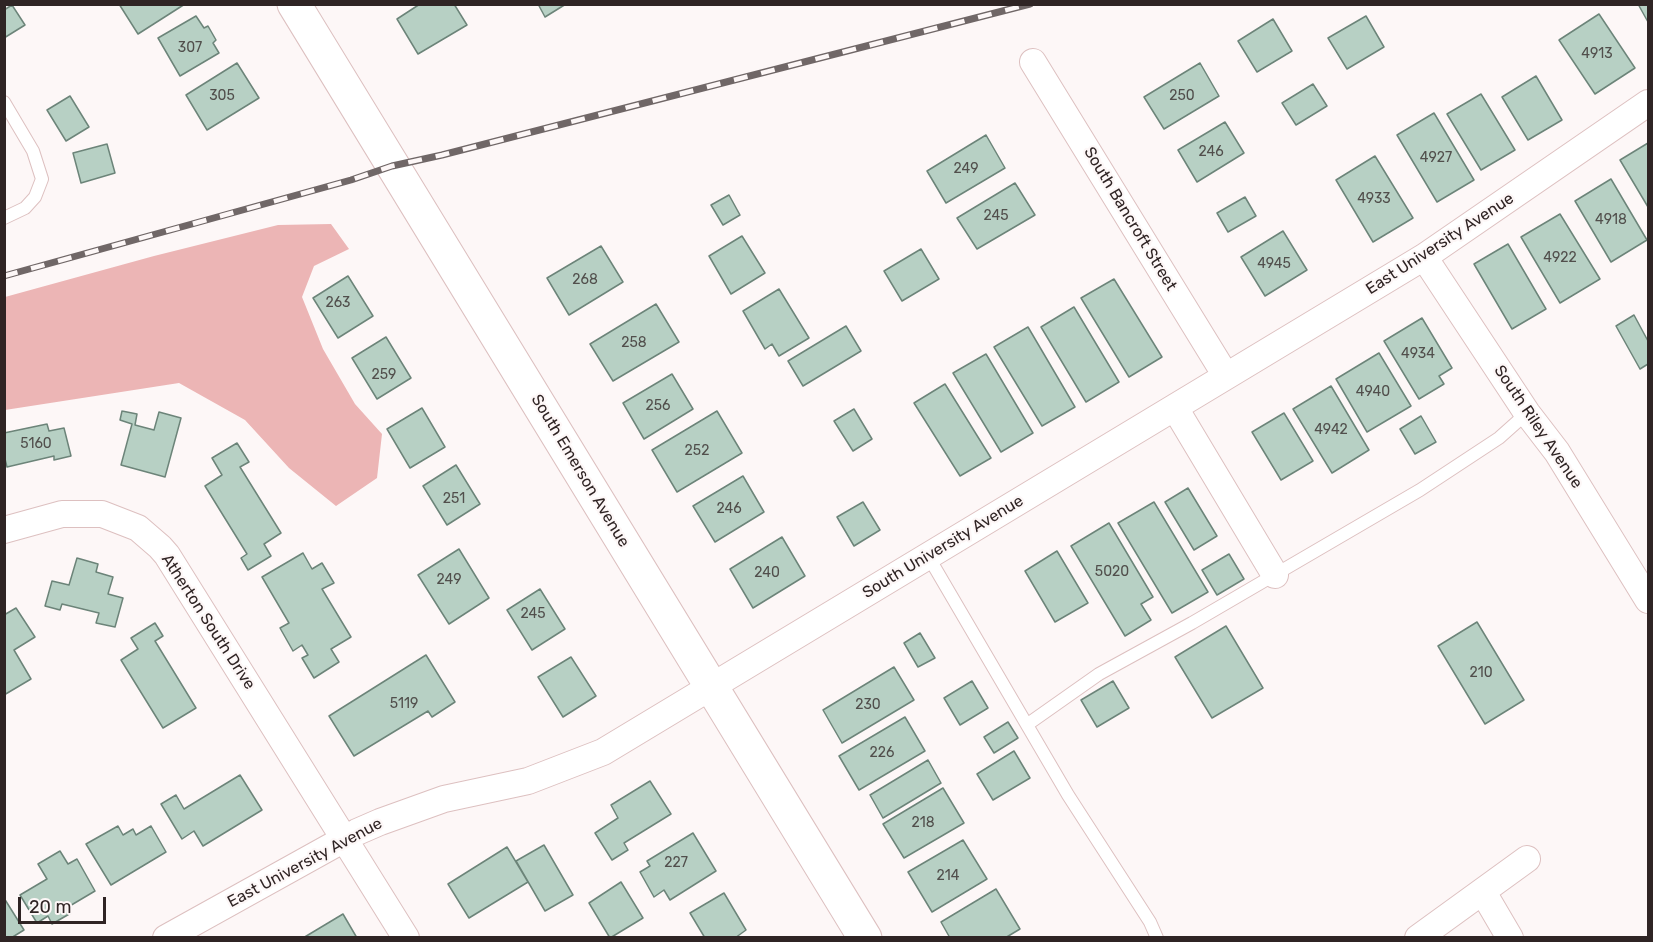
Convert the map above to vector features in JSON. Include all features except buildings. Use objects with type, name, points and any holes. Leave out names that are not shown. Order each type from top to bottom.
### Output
[{"type":"main road","name":"South Emerson Avenue","points":[[294,4],[865,938]]},
{"type":"street","name":"South Bancroft Street","points":[[1034,62],[1226,376]]},
{"type":"street","name":"East University Avenue","points":[[1175,408],[1424,257],[1648,103]]},
{"type":"street","name":"South Riley Avenue","points":[[1424,257],[1527,413],[1557,453],[1648,600]]},
{"type":"street","name":"South University Avenue","points":[[711,686],[1175,408]]},
{"type":"street","points":[[1175,408],[1275,575]]},
{"type":"street","name":"Atherton South Drive","points":[[4,530],[63,514],[102,514],[127,522],[150,537],[167,555],[406,938]]},
{"type":"street","name":"East University Avenue","points":[[165,938],[357,832],[405,812],[459,795],[528,781],[585,760],[620,742],[711,686]]},
{"type":"street","points":[[1418,938],[1527,859]]},
{"type":"street","points":[[1483,892],[1510,938]]},
{"type":"lane","points":[[4,102],[33,151],[42,179],[35,197],[24,208],[4,218]]},
{"type":"lane","points":[[1028,724],[1099,674],[1420,490],[1499,438],[1527,413]]},
{"type":"lane","points":[[928,556],[1068,795],[1150,922],[1157,938]]},
{"type":"shaded area","points":[[331,224],[349,249],[314,266],[302,297],[323,349],[355,404],[382,434],[377,478],[336,506],[289,468],[245,420],[179,383],[5,410],[5,297],[278,225]]},
{"type":"railway","points":[[4,276],[351,180],[392,166],[1030,4]]}]
